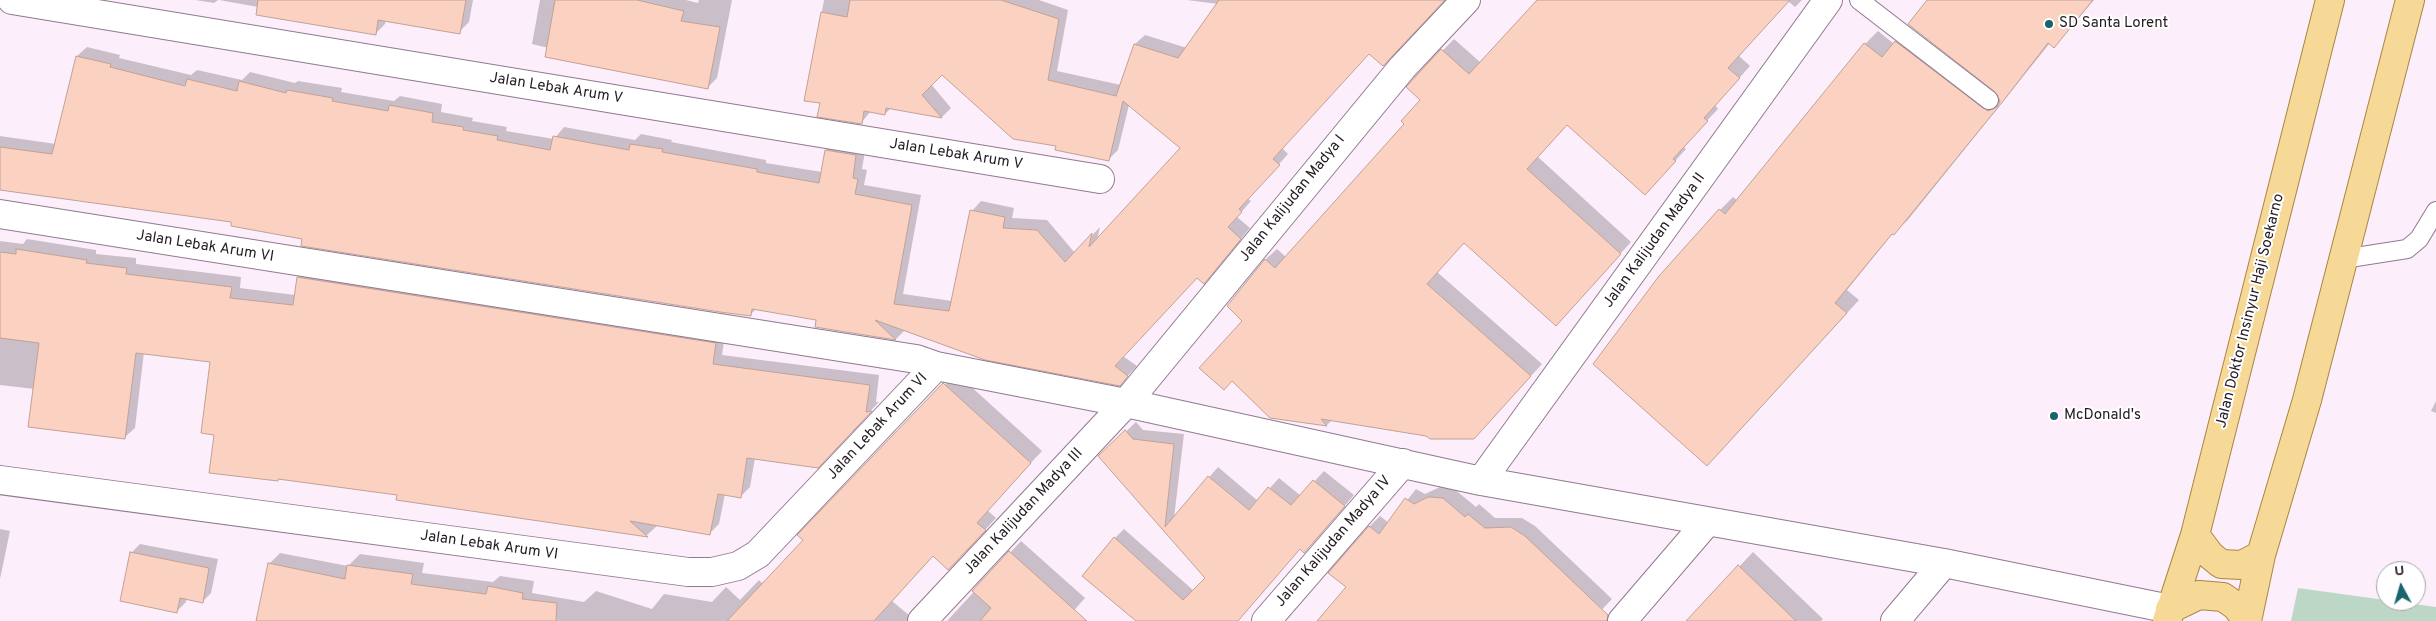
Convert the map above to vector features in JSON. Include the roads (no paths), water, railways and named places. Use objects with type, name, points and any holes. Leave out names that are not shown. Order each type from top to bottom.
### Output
[{"type":"main road","name":"Jalan Doktor Insinyur Haji Soekarno","points":[[2168,615],[2195,535],[2330,0]]},
{"type":"main road","points":[[2247,621],[2261,555],[2307,400],[2410,0]]},
{"type":"main road","points":[[2195,535],[2210,555],[2221,564],[2242,565],[2261,555]]},
{"type":"main road","points":[[2168,615],[2199,595],[2223,597],[2236,606],[2247,621]]},
{"type":"street","name":"Jalan Lebak Arum V","points":[[12,0],[1100,179]]},
{"type":"street","name":"Jalan Kalijudan Madya I","points":[[1126,403],[1402,68],[1466,0]]},
{"type":"street","name":"Jalan Kalijudan Madya II","points":[[1482,481],[1828,0]]},
{"type":"street","name":"Jalan Lebak Arum VI","points":[[0,214],[916,359],[936,366],[758,554],[738,566],[712,572],[688,572],[0,480]]},
{"type":"street","points":[[936,366],[1126,403],[1482,481],[1944,563],[2168,615]]},
{"type":"street","name":"Jalan Kalijudan Madya III","points":[[922,621],[1126,403]]},
{"type":"street","name":"Jalan Kalijudan Madya IV","points":[[1266,621],[1403,463]]},
{"type":"street","points":[[1622,621],[1707,522]]},
{"type":"street","points":[[1895,621],[1944,563]]},
{"type":"lane","points":[[1859,0],[1989,100]]},
{"type":"lane","points":[[2343,259],[2407,249],[2419,239],[2436,212]]},
{"type":"place","name":"SD Santa Lorent","points":[[2049,24]]},
{"type":"place","name":"McDonald's","points":[[2054,416]]}]
